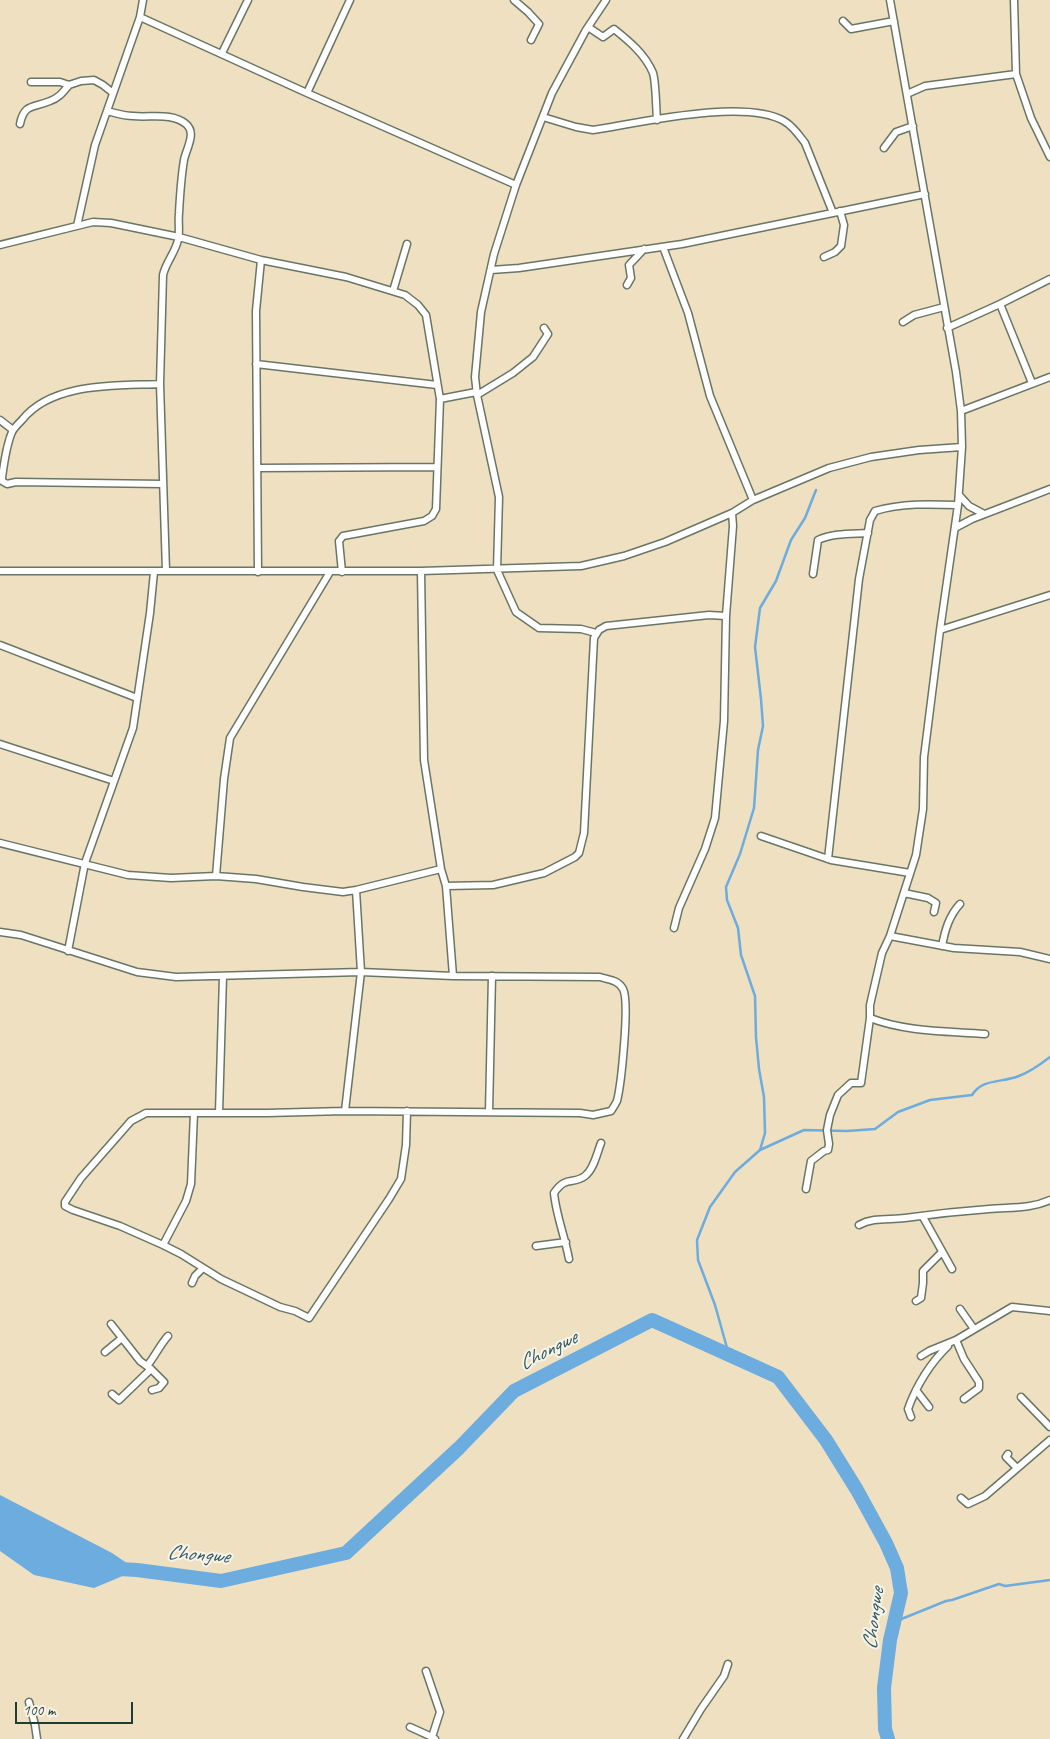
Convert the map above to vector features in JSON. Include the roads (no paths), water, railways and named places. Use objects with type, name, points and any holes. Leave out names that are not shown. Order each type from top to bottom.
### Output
[{"type":"street","points":[[76,226],[95,144],[140,17],[143,0]]},
{"type":"street","points":[[222,53],[248,0]]},
{"type":"street","points":[[307,93],[350,0]]},
{"type":"street","points":[[514,0],[539,24],[531,40]]},
{"type":"street","points":[[596,633],[581,629],[539,628],[516,612],[497,570],[498,497],[475,377],[481,312],[494,254],[516,184],[552,93],[588,27],[606,0]]},
{"type":"street","points":[[806,1189],[811,1161],[828,1150],[828,1119],[838,1095],[851,1083],[861,1083],[870,1005],[882,953],[890,936],[916,855],[923,809],[924,757],[959,495],[962,447],[961,411],[956,372],[890,0]]},
{"type":"street","points":[[1014,0],[1016,74],[1030,118],[1050,157]]},
{"type":"street","points":[[140,17],[307,93],[516,184]]},
{"type":"street","points":[[843,21],[851,29],[894,21]]},
{"type":"street","points":[[588,27],[602,37],[614,29],[631,42],[642,54],[653,74],[657,120]]},
{"type":"street","points":[[907,94],[925,86],[1016,74]]},
{"type":"street","points":[[20,124],[22,115],[30,106],[49,102],[60,96],[69,85],[81,81],[94,80],[113,93]]},
{"type":"street","points":[[31,82],[60,82],[69,85]]},
{"type":"street","points":[[107,111],[133,116],[174,118],[186,124],[190,129],[182,177],[179,237],[176,249],[169,259],[163,275],[160,384],[166,571]]},
{"type":"street","points":[[544,117],[588,130],[698,113],[753,112],[770,115],[785,121],[799,134],[805,143],[836,212],[844,225],[841,246],[824,257]]},
{"type":"street","points":[[884,148],[896,132],[913,126]]},
{"type":"street","points":[[491,270],[519,268],[664,247],[925,194]]},
{"type":"street","points":[[0,245],[93,222],[112,223],[179,237],[261,260],[346,277],[405,295],[418,305],[426,315],[440,399],[436,508],[432,516],[424,521],[343,536],[339,541],[342,572]]},
{"type":"street","points":[[393,291],[407,244]]},
{"type":"street","points":[[664,247],[688,313],[710,396],[753,500]]},
{"type":"street","points":[[627,286],[631,278],[629,265],[644,250]]},
{"type":"street","points":[[258,572],[256,311],[261,260]]},
{"type":"street","points":[[947,328],[1050,279]]},
{"type":"street","points":[[1000,304],[1032,383]]},
{"type":"street","points":[[903,322],[914,315],[944,307]]},
{"type":"street","points":[[440,399],[477,393],[513,373],[533,357],[548,334],[544,328]]},
{"type":"street","points":[[256,364],[437,385]]},
{"type":"street","points":[[961,411],[1050,377]]},
{"type":"street","points":[[160,384],[94,387],[71,392],[40,403],[30,410],[13,430],[8,443],[2,481],[7,484],[16,482],[164,484]]},
{"type":"street","points":[[0,420],[13,430]]},
{"type":"street","points":[[0,572],[421,572],[581,566],[624,556],[665,542],[732,512],[753,500],[829,468],[862,459],[919,450],[962,447]]},
{"type":"street","points":[[258,468],[437,466]]},
{"type":"street","points":[[955,528],[984,514],[1050,490]]},
{"type":"street","points":[[959,495],[969,506],[984,514]]},
{"type":"street","points":[[828,859],[853,627],[859,579],[870,520],[875,511],[888,507],[921,504],[958,505]]},
{"type":"street","points":[[674,928],[679,908],[705,849],[715,818],[724,721],[726,616],[732,512]]},
{"type":"street","points":[[813,574],[818,540],[832,536],[868,533]]},
{"type":"street","points":[[68,951],[86,863],[133,728],[150,613],[154,572]]},
{"type":"street","points":[[216,876],[224,779],[230,738],[330,572]]},
{"type":"street","points":[[421,572],[424,760],[441,869],[446,886],[452,976]]},
{"type":"street","points":[[940,630],[1050,595]]},
{"type":"street","points":[[446,886],[493,885],[544,873],[575,857],[579,852],[584,832],[594,638],[596,633],[606,626],[726,616]]},
{"type":"street","points":[[0,645],[137,698]]},
{"type":"street","points":[[0,744],[114,781]]},
{"type":"street","points":[[761,836],[828,859],[910,873]]},
{"type":"street","points":[[0,843],[128,875],[171,878],[216,876],[256,879],[343,892],[441,869]]},
{"type":"street","points":[[345,1110],[361,972],[356,890]]},
{"type":"street","points":[[904,893],[928,898],[936,903],[934,912]]},
{"type":"street","points":[[942,946],[945,929],[955,909],[960,904]]},
{"type":"street","points":[[0,932],[21,935],[137,972],[176,977],[361,972],[452,976],[600,977],[616,981],[622,988],[626,996],[621,1075],[617,1101],[611,1111],[593,1115],[489,1112],[345,1110],[267,1113],[146,1113],[131,1121],[81,1178],[65,1202],[65,1206],[120,1226],[163,1245],[220,1279],[280,1307],[295,1311],[309,1318],[390,1199],[401,1179],[408,1111]]},
{"type":"street","points":[[890,936],[942,946],[1020,952],[1050,959]]},
{"type":"street","points":[[220,1113],[223,976]]},
{"type":"street","points":[[489,1112],[492,976]]},
{"type":"street","points":[[870,1018],[906,1027],[985,1034]]},
{"type":"street","points":[[163,1245],[186,1201],[191,1184],[194,1112]]},
{"type":"street","points":[[569,1259],[554,1193],[563,1182],[583,1178],[588,1172],[601,1142]]},
{"type":"street","points":[[859,1225],[877,1220],[994,1209],[1016,1209],[1037,1206],[1050,1200]]},
{"type":"street","points":[[923,1216],[952,1269]]},
{"type":"street","points":[[536,1246],[566,1242]]},
{"type":"street","points":[[916,1302],[920,1298],[923,1271],[942,1252]]},
{"type":"street","points":[[192,1283],[195,1276],[203,1268]]},
{"type":"street","points":[[911,1417],[908,1409],[916,1390],[943,1350],[954,1341],[1012,1307],[1050,1311]]},
{"type":"street","points":[[960,1309],[974,1329]]},
{"type":"street","points":[[111,1324],[149,1368],[164,1382],[159,1388],[152,1390]]},
{"type":"street","points":[[112,1394],[119,1400],[149,1368],[158,1353],[160,1345],[168,1336]]},
{"type":"street","points":[[105,1352],[122,1338]]},
{"type":"street","points":[[921,1356],[954,1341]]},
{"type":"street","points":[[954,1341],[979,1382],[979,1388],[964,1399]]},
{"type":"street","points":[[916,1390],[929,1408]]},
{"type":"street","points":[[1021,1397],[1050,1427]]},
{"type":"street","points":[[961,1498],[968,1504],[985,1496],[1050,1440]]},
{"type":"street","points":[[1008,1454],[1006,1456],[1017,1468]]},
{"type":"street","points":[[683,1739],[724,1676],[728,1664]]},
{"type":"street","points":[[410,1728],[434,1738],[440,1712],[426,1671]]},
{"type":"street","points":[[29,1702],[35,1725],[36,1739]]},
{"type":"water","points":[[0,1495],[112,1553],[137,1570],[94,1588],[34,1575],[0,1551]]},
{"type":"waterway","points":[[760,1150],[765,1133],[764,1097],[756,1037],[755,996],[741,955],[738,928],[727,900],[726,887],[740,854],[754,808],[758,750],[763,726],[755,647],[760,608],[776,581],[791,540],[805,518],[816,490]]},
{"type":"waterway","points":[[729,1355],[715,1305],[698,1260],[697,1240],[710,1207],[735,1172],[760,1150],[804,1130],[847,1131],[875,1129],[898,1112],[930,1100],[972,1095],[987,1083],[1023,1074],[1050,1057]]},
{"type":"waterway","name":"Chongwe","points":[[120,1569],[221,1581],[346,1553],[459,1448],[514,1391],[652,1320],[778,1377],[826,1440],[857,1490],[886,1543],[897,1568],[901,1593],[890,1640],[884,1688],[885,1729],[888,1739]]},
{"type":"waterway","points":[[894,1622],[946,1601],[999,1584],[1005,1586],[1050,1580]]}]
